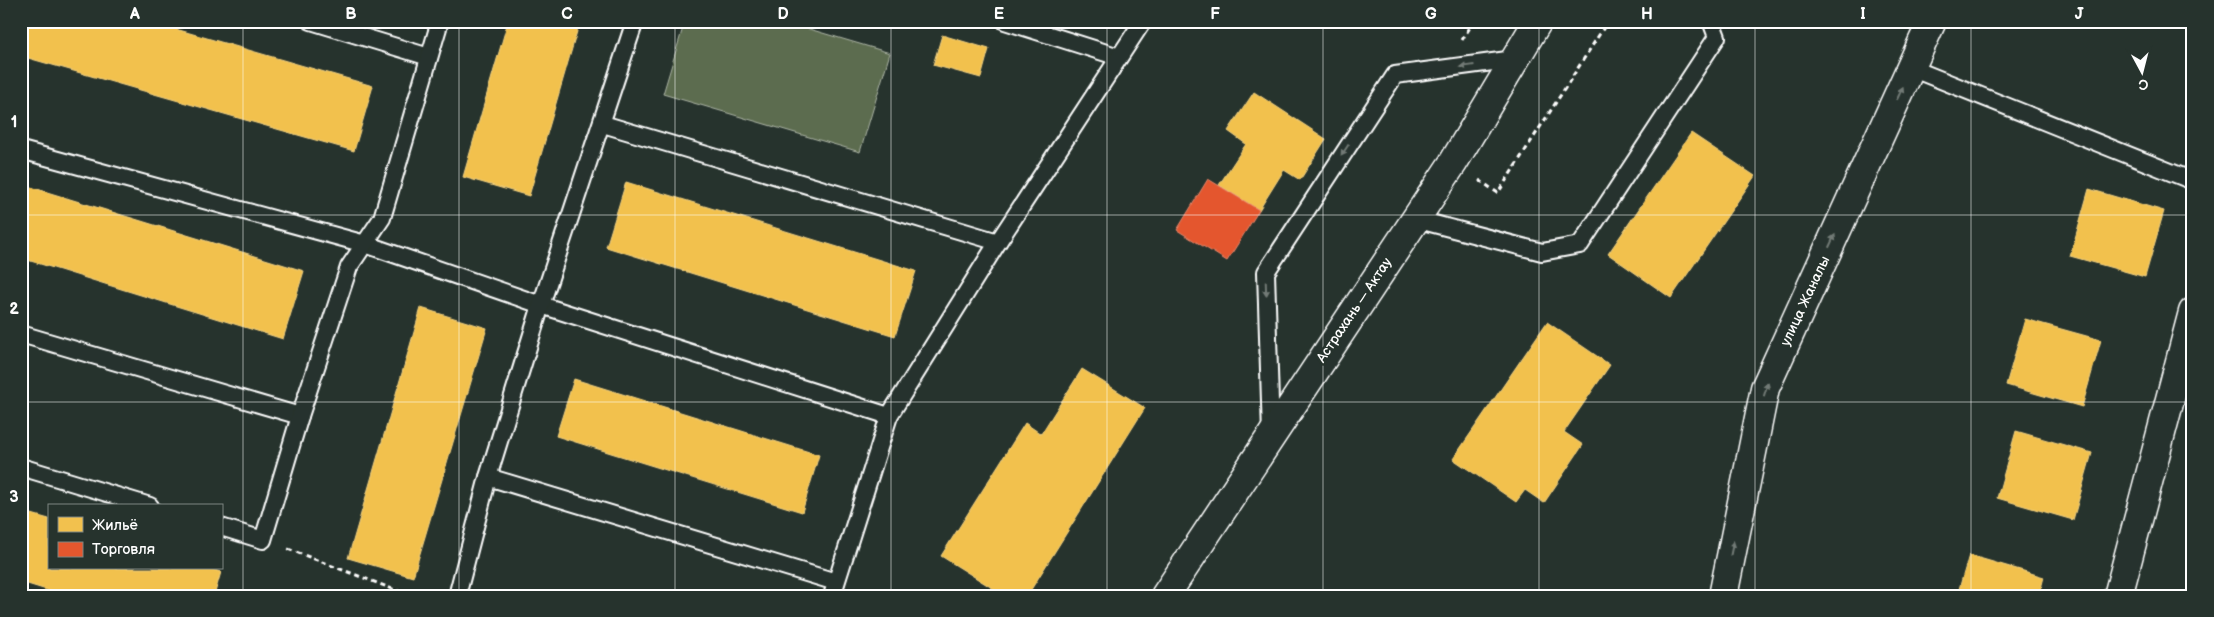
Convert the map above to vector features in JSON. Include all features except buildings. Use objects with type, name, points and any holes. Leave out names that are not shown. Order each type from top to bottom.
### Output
[{"type":"main road","name":"Астрахань — Актау","points":[[1165,596],[1453,163],[1538,21]]},
{"type":"main road","name":"улица Жаналы","points":[[1722,596],[1765,388],[1932,21]]},
{"type":"main road","points":[[2118,596],[2193,312]]},
{"type":"lane","points":[[311,21],[429,58]]},
{"type":"lane","points":[[222,527],[263,540],[300,416],[349,266],[382,218],[440,21]]},
{"type":"lane","points":[[457,596],[488,477],[541,305],[603,124],[635,21]]},
{"type":"lane","points":[[1005,21],[1119,57]]},
{"type":"lane","points":[[488,477],[834,589],[889,416],[998,242],[1143,21]]},
{"type":"lane","points":[[1415,220],[1542,252],[1580,245],[1718,37],[1711,21]]},
{"type":"lane","points":[[1271,435],[1266,272],[1395,75],[1515,59]]},
{"type":"lane","points":[[1911,68],[2193,181]]},
{"type":"lane","points":[[603,124],[998,242]]},
{"type":"lane","points":[[21,150],[365,244],[541,305],[889,416]]},
{"type":"lane","points":[[21,334],[300,416]]},
{"type":"lane","points":[[21,467],[143,504]]},
{"type":"path","points":[[1453,163],[1498,193],[1608,21]]},
{"type":"path","points":[[263,540],[411,596]]},
{"type":"green space","points":[[685,21],[782,21],[890,53],[860,152],[663,94]]}]
